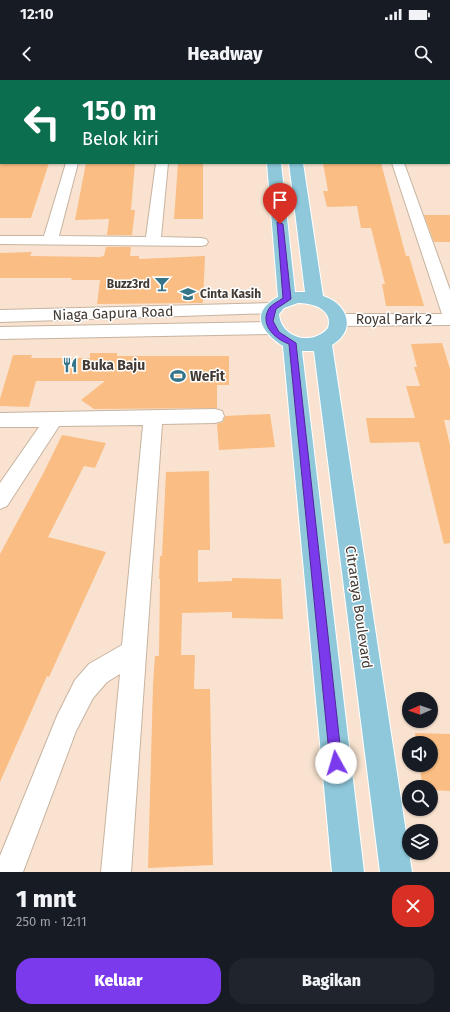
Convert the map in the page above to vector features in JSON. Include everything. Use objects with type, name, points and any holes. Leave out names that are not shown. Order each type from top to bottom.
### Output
[{"type":"main road","points":[[274,164],[280,304]]},
{"type":"main road","points":[[296,164],[315,299]]},
{"type":"main road","points":[[305,297],[315,299],[330,307],[336,313],[338,320],[336,333],[322,342],[303,345],[292,343],[284,339],[272,328],[269,321],[270,314],[280,304],[305,297]]},
{"type":"main road","name":"Citraraya Boulevard","points":[[322,342],[396,872]]},
{"type":"main road","points":[[292,343],[348,872]]},
{"type":"street","points":[[50,241],[72,164]]},
{"type":"street","points":[[153,242],[162,164]]},
{"type":"street","points":[[398,164],[450,313]]},
{"type":"street","points":[[0,240],[201,242]]},
{"type":"street","name":"Niaga Gapura Road","points":[[0,316],[280,304]]},
{"type":"street","name":"Royal Park 2","points":[[338,320],[450,319]]},
{"type":"street","name":"Niaga Gapura Road","points":[[0,333],[272,328]]},
{"type":"street","points":[[0,420],[216,416]]},
{"type":"street","points":[[116,872],[153,417]]},
{"type":"street","points":[[0,500],[54,419]]},
{"type":"street","points":[[8,872],[66,725],[84,689],[98,673],[134,652]]},
{"type":"building","points":[[0,164],[49,164],[31,218],[0,218]]},
{"type":"building","points":[[86,164],[135,164],[131,210],[135,210],[132,235],[107,235],[109,219],[75,220]]},
{"type":"building","points":[[178,164],[203,164],[203,219],[174,219]]},
{"type":"building","points":[[323,164],[381,164],[406,256],[409,256],[424,306],[386,306],[382,284],[385,284],[371,228],[361,228],[357,206],[327,207],[323,191],[328,191]]},
{"type":"building","points":[[424,215],[450,215],[450,242],[434,242]]},
{"type":"building","points":[[106,247],[131,247],[130,256],[139,256],[139,259],[205,256],[203,303],[97,304],[100,280],[71,280],[72,278],[0,278],[0,253],[32,252],[30,256],[99,257],[104,256]]},
{"type":"building","points":[[442,343],[450,369],[450,420],[444,420],[450,445],[450,543],[444,544],[419,442],[370,443],[366,418],[415,418],[406,386],[420,386],[414,367],[417,367],[411,344]]},
{"type":"building","points":[[90,353],[117,353],[117,356],[229,356],[229,385],[217,385],[217,408],[94,409],[81,400],[105,381],[36,381],[29,407],[0,406],[0,399],[13,355],[32,355],[31,358],[90,358]]},
{"type":"building","points":[[270,414],[275,447],[219,450],[217,424],[223,422],[225,416]]},
{"type":"building","points":[[62,435],[106,443],[95,468],[84,466],[48,537],[106,552],[49,677],[47,676],[0,782],[0,554]]},
{"type":"building","points":[[209,471],[210,550],[198,550],[198,582],[232,581],[232,578],[281,579],[283,619],[232,618],[232,612],[182,613],[181,655],[195,655],[194,689],[210,689],[213,865],[148,868],[153,685],[155,656],[159,656],[159,579],[160,556],[162,556],[166,472]]},
{"type":"building","points":[[415,733],[450,734],[450,791],[438,790],[438,780],[422,780],[420,772],[438,772],[438,736],[415,736]]},
{"type":"place","name":"Buzz3rd","points":[[162,284]]},
{"type":"place","name":"Cinta Kasih","points":[[188,294]]},
{"type":"place","name":"Buka Baju","points":[[70,365]]},
{"type":"place","name":"WeFit","points":[[178,376]]},
{"type":"route","points":[[280,224],[287,299],[273,308],[269,321],[276,334],[292,343],[336,763]]}]
